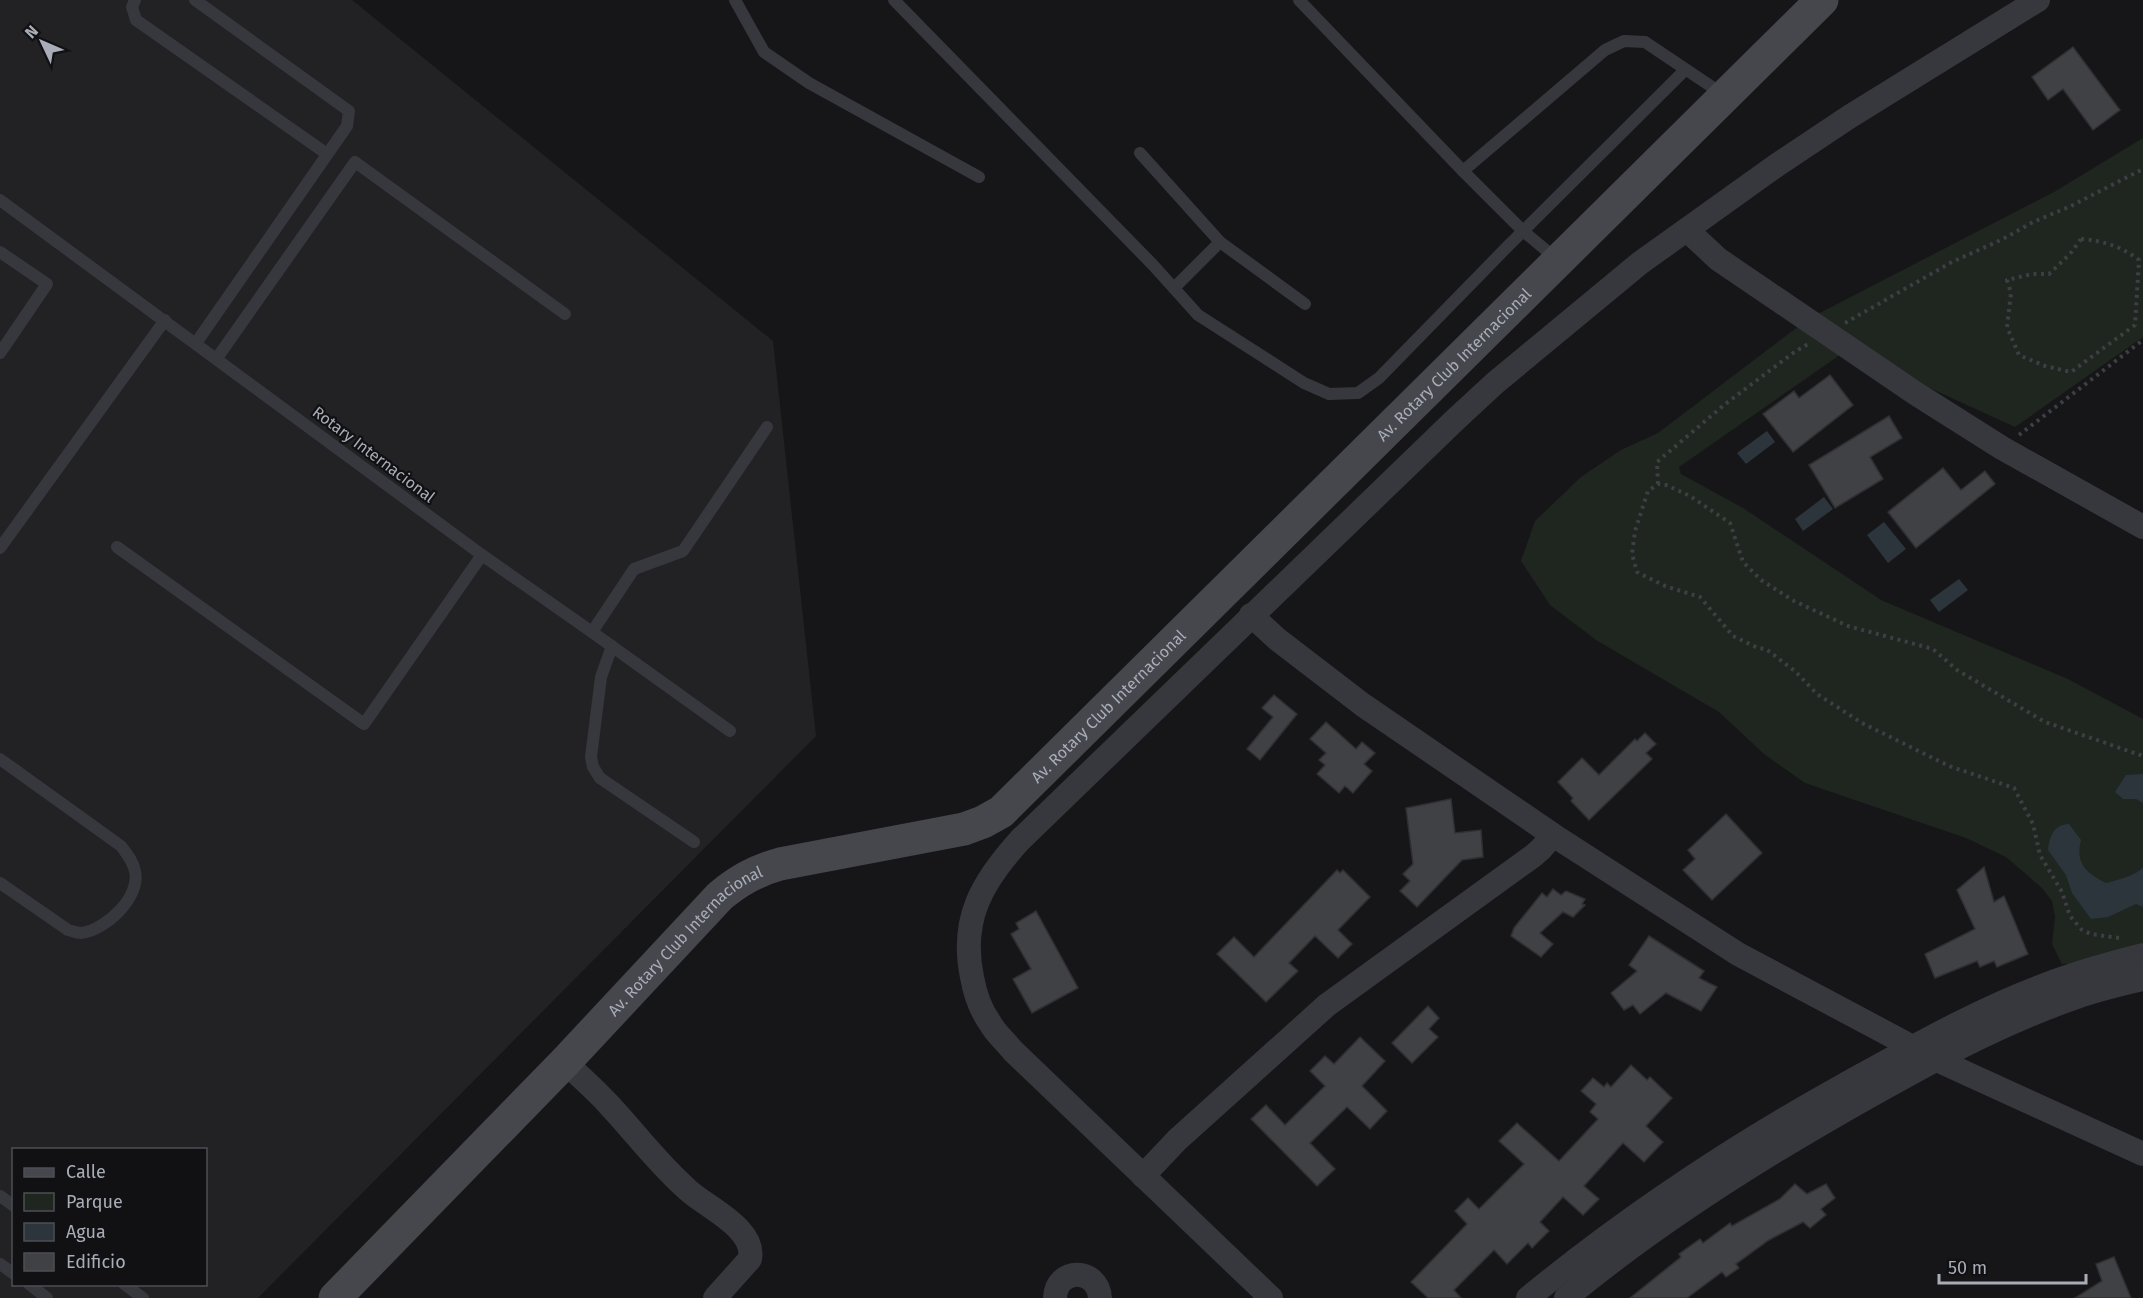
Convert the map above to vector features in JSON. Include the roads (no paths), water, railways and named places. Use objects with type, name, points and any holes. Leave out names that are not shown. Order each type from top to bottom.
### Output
[{"type":"main road","name":"Av. Rotary Club Internacional","points":[[335,1298],[565,1062],[720,896],[738,882],[757,871],[780,864],[964,829],[1001,812],[1822,0]]},
{"type":"street","points":[[1271,1298],[1014,1052],[991,1025],[977,1000],[969,963],[968,944],[975,907],[985,885],[1000,862],[1013,848],[1251,615],[1495,383],[1606,289],[1777,165],[1849,117],[2038,0]]},
{"type":"street","points":[[1687,230],[1718,259],[1915,393],[2002,448],[2143,526]]},
{"type":"street","points":[[1251,615],[1277,639],[1340,688],[1553,835],[1738,954],[1935,1059],[2143,1154]]},
{"type":"street","points":[[1143,1176],[1177,1140],[1327,1005],[1533,856],[1553,835]]},
{"type":"street","points":[[1528,1298],[1575,1259],[1634,1216],[1716,1160],[1786,1117],[1913,1047],[2002,1003],[2073,975],[2143,955]]},
{"type":"street","points":[[1566,1298],[1647,1234],[1726,1180],[1935,1059],[2078,996],[2143,979]]},
{"type":"street","points":[[565,1062],[610,1105],[690,1193],[736,1226],[746,1237],[752,1251],[750,1259],[715,1298]]},
{"type":"street","points":[[1055,1298],[1057,1287],[1062,1281],[1068,1276],[1082,1275],[1094,1281],[1100,1298]]},
{"type":"lane","points":[[135,0],[132,7],[136,20],[327,154]]},
{"type":"lane","points":[[195,0],[350,111],[347,126],[196,343]]},
{"type":"lane","points":[[735,0],[764,52],[809,83],[979,177]]},
{"type":"lane","points":[[894,0],[1198,315],[1304,383],[1329,394],[1358,393],[1379,378],[1685,70]]},
{"type":"lane","points":[[1299,0],[1463,171],[1523,231],[1558,261]]},
{"type":"lane","points":[[1463,171],[1605,50],[1624,41],[1645,42],[1725,95]]},
{"type":"lane","points":[[1140,153],[1220,242],[1305,304]]},
{"type":"lane","points":[[217,358],[355,162],[565,314]]},
{"type":"lane","name":"Rotary Internacional","points":[[0,200],[482,555],[730,731]]},
{"type":"lane","points":[[1174,288],[1220,242]]},
{"type":"lane","points":[[0,252],[47,284],[0,353]]},
{"type":"lane","points":[[0,548],[165,320]]},
{"type":"lane","points":[[592,632],[634,569],[683,551],[767,427]]},
{"type":"lane","points":[[117,547],[364,724],[482,555]]},
{"type":"lane","points":[[612,646],[602,676],[591,757],[593,767],[600,778],[694,842]]},
{"type":"lane","points":[[0,759],[121,846],[130,857],[135,872],[134,886],[127,902],[112,918],[96,929],[79,934],[68,930],[0,883]]},
{"type":"lane","points":[[31,1286],[47,1298]]},
{"type":"lane","points":[[127,1286],[143,1298]]},
{"type":"water","points":[[1767,431],[1775,442],[1746,464],[1737,453]]},
{"type":"water","points":[[1824,497],[1833,509],[1803,531],[1795,519]]},
{"type":"water","points":[[1884,522],[1906,549],[1888,563],[1867,535]]},
{"type":"water","points":[[1959,579],[1968,590],[1939,612],[1930,600]]},
{"type":"water","points":[[2143,774],[2143,803],[2136,799],[2123,799],[2115,792],[2126,775]]},
{"type":"water","points":[[2069,824],[2081,840],[2081,861],[2088,871],[2099,879],[2106,883],[2131,875],[2143,867],[2143,907],[2136,904],[2108,917],[2091,919],[2072,893],[2066,875],[2048,850],[2053,832]]}]
